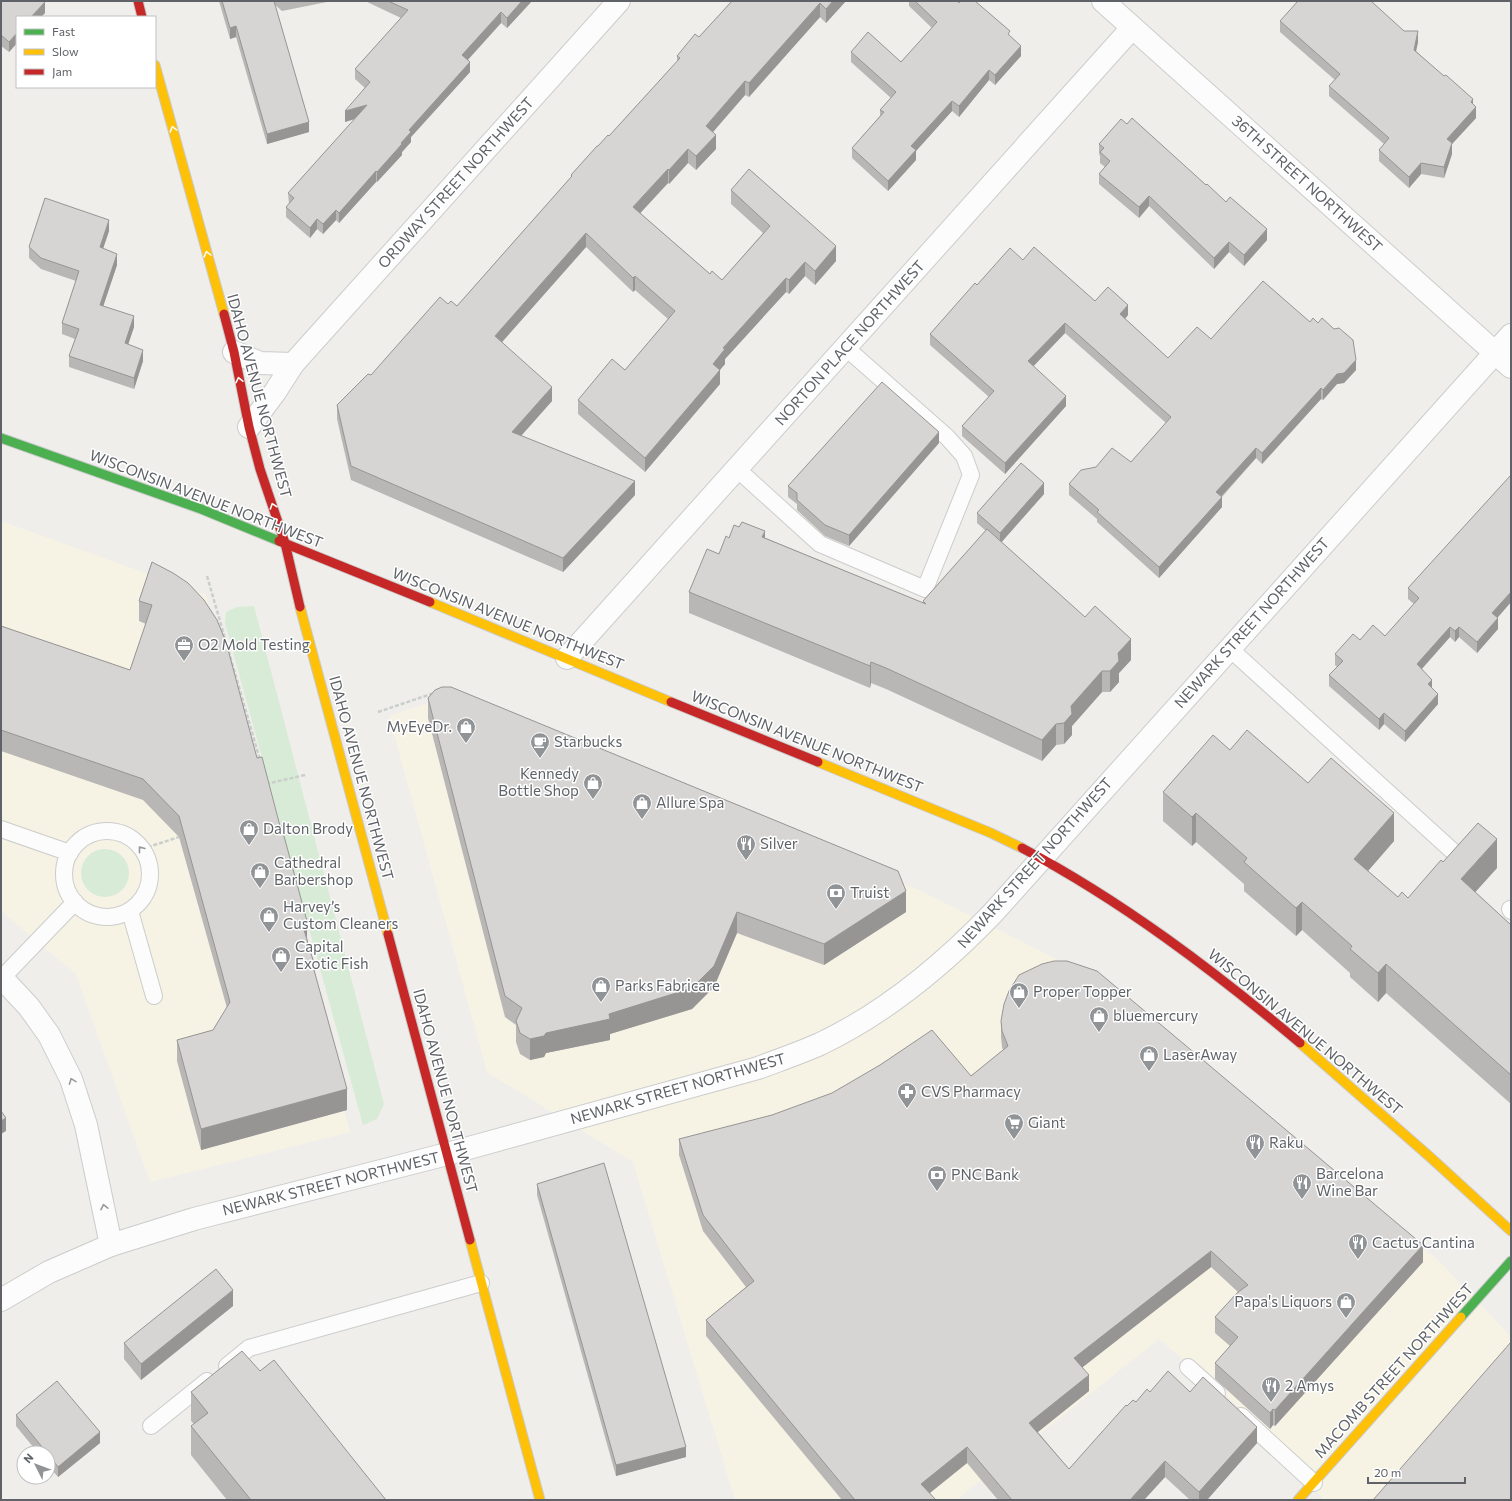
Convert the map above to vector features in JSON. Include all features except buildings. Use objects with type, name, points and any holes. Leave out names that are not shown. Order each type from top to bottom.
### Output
[{"type":"street","points":[[138,1],[142,16]]},
{"type":"street","name":"ORDWAY STREET NORTHWEST","points":[[249,427],[276,392],[293,364],[619,1]]},
{"type":"street","name":"36TH STREET NORTHWEST","points":[[1103,1],[1511,367]]},
{"type":"street","name":"NORTON PLACE NORTHWEST","points":[[567,658],[1132,28]]},
{"type":"street","name":"IDAHO AVENUE NORTHWEST","points":[[156,69],[234,352],[249,427],[260,469],[285,542],[304,620],[540,1500]]},
{"type":"street","name":"NEWARK STREET NORTHWEST","points":[[1,1300],[49,1272],[111,1245],[194,1219],[447,1154],[758,1068],[790,1057],[820,1044],[864,1020],[925,977],[966,940],[1511,335]]},
{"type":"street","points":[[234,352],[260,363],[293,364]]},
{"type":"street","name":"WISCONSIN AVENUE NORTHWEST","points":[[1,438],[285,542],[991,833],[1040,859],[1112,901],[1169,939],[1208,968],[1294,1037],[1440,1165],[1511,1230]]},
{"type":"street","points":[[2,978],[29,1007],[49,1035],[71,1079],[84,1119],[111,1245]]},
{"type":"street","name":"MACOMB STREET NORTHWEST","points":[[1301,1499],[1511,1261]]},
{"type":"lane","points":[[737,469],[820,544],[925,589],[971,475],[964,456],[947,437],[845,347]]},
{"type":"lane","points":[[1229,648],[1458,856]]},
{"type":"lane","points":[[1,829],[70,853]]},
{"type":"lane","points":[[106,831],[120,832],[132,839],[142,849],[149,862],[151,876],[148,890],[140,902],[130,911],[118,916],[94,916],[75,902],[68,891],[64,878],[65,865],[70,853],[79,842],[91,834],[106,831]]},
{"type":"lane","points":[[2,978],[75,902]]},
{"type":"lane","points":[[130,911],[154,996]]},
{"type":"lane","points":[[151,1426],[250,1348],[481,1282]]},
{"type":"lane","points":[[1188,1367],[1314,1483]]},
{"type":"path","points":[[207,576],[260,760]]},
{"type":"path","points":[[378,712],[434,692]]},
{"type":"path","points":[[264,784],[305,775]]},
{"type":"path","points":[[142,849],[179,837]]},
{"type":"shaded area","points":[[1,521],[206,595],[350,1132],[150,1182],[76,974],[1,911]]},
{"type":"shaded area","points":[[447,697],[921,891],[1074,968],[1438,1260],[1511,1337],[1511,1500],[1324,1500],[1273,1436],[1159,1339],[956,1500],[735,1500],[633,1162],[487,1072],[389,716]]},
{"type":"green space","points":[[254,606],[384,1104],[377,1119],[363,1125],[225,623],[226,612],[237,607]]},
{"type":"green space","points":[[100,849],[110,849],[119,853],[125,859],[128,864],[128,882],[119,893],[110,897],[100,897],[91,893],[85,887],[81,878],[81,868],[85,859],[91,853]]},
{"type":"traffic: fast","points":[[1,438],[201,509],[279,541]]},
{"type":"traffic: fast","points":[[1461,1317],[1511,1261]]},
{"type":"traffic: slow","points":[[156,69],[224,314]]},
{"type":"traffic: slow","points":[[430,602],[671,702]]},
{"type":"traffic: slow","points":[[300,607],[388,934]]},
{"type":"traffic: slow","points":[[818,762],[991,833],[1022,848]]},
{"type":"traffic: slow","points":[[1300,1043],[1430,1157],[1511,1231]]},
{"type":"traffic: slow","points":[[470,1240],[540,1500]]},
{"type":"traffic: slow","points":[[1298,1500],[1461,1317]]},
{"type":"traffic: jam","points":[[138,1],[142,16]]},
{"type":"traffic: jam","points":[[224,314],[234,352],[249,427],[260,469],[285,543],[300,607]]},
{"type":"traffic: jam","points":[[279,541],[430,602]]},
{"type":"traffic: jam","points":[[671,702],[818,762]]},
{"type":"traffic: jam","points":[[1022,848],[1095,891],[1166,938],[1234,989],[1300,1043]]},
{"type":"traffic: jam","points":[[388,934],[470,1240]]},
{"type":"place","name":"O2 Mold Testing","points":[[184,662]]},
{"type":"place","name":"MyEyeDr.","points":[[466,744]]},
{"type":"place","name":"Starbucks","points":[[540,759]]},
{"type":"place","name":"Kennedy Bottle Shop","points":[[593,800]]},
{"type":"place","name":"Allure Spa","points":[[642,820]]},
{"type":"place","name":"Dalton Brody","points":[[249,846]]},
{"type":"place","name":"Silver","points":[[746,861]]},
{"type":"place","name":"Cathedral Barbershop","points":[[260,889]]},
{"type":"place","name":"Truist","points":[[836,910]]},
{"type":"place","name":"Harvey’s Custom Cleaners","points":[[269,933]]},
{"type":"place","name":"Capital Exotic Fish","points":[[281,973]]},
{"type":"place","name":"Parks Fabricare","points":[[601,1003]]},
{"type":"place","name":"Proper Topper","points":[[1019,1009]]},
{"type":"place","name":"bluemercury","points":[[1099,1033]]},
{"type":"place","name":"LaserAway","points":[[1149,1072]]},
{"type":"place","name":"CVS Pharmacy","points":[[907,1109]]},
{"type":"place","name":"Giant","points":[[1014,1140]]},
{"type":"place","name":"Raku","points":[[1255,1160]]},
{"type":"place","name":"PNC Bank","points":[[937,1192]]},
{"type":"place","name":"Barcelona Wine Bar","points":[[1302,1200]]},
{"type":"place","name":"Cactus Cantina","points":[[1358,1260]]},
{"type":"place","name":"Papa's Liquors","points":[[1346,1319]]},
{"type":"place","name":"2 Amys","points":[[1271,1403]]}]
